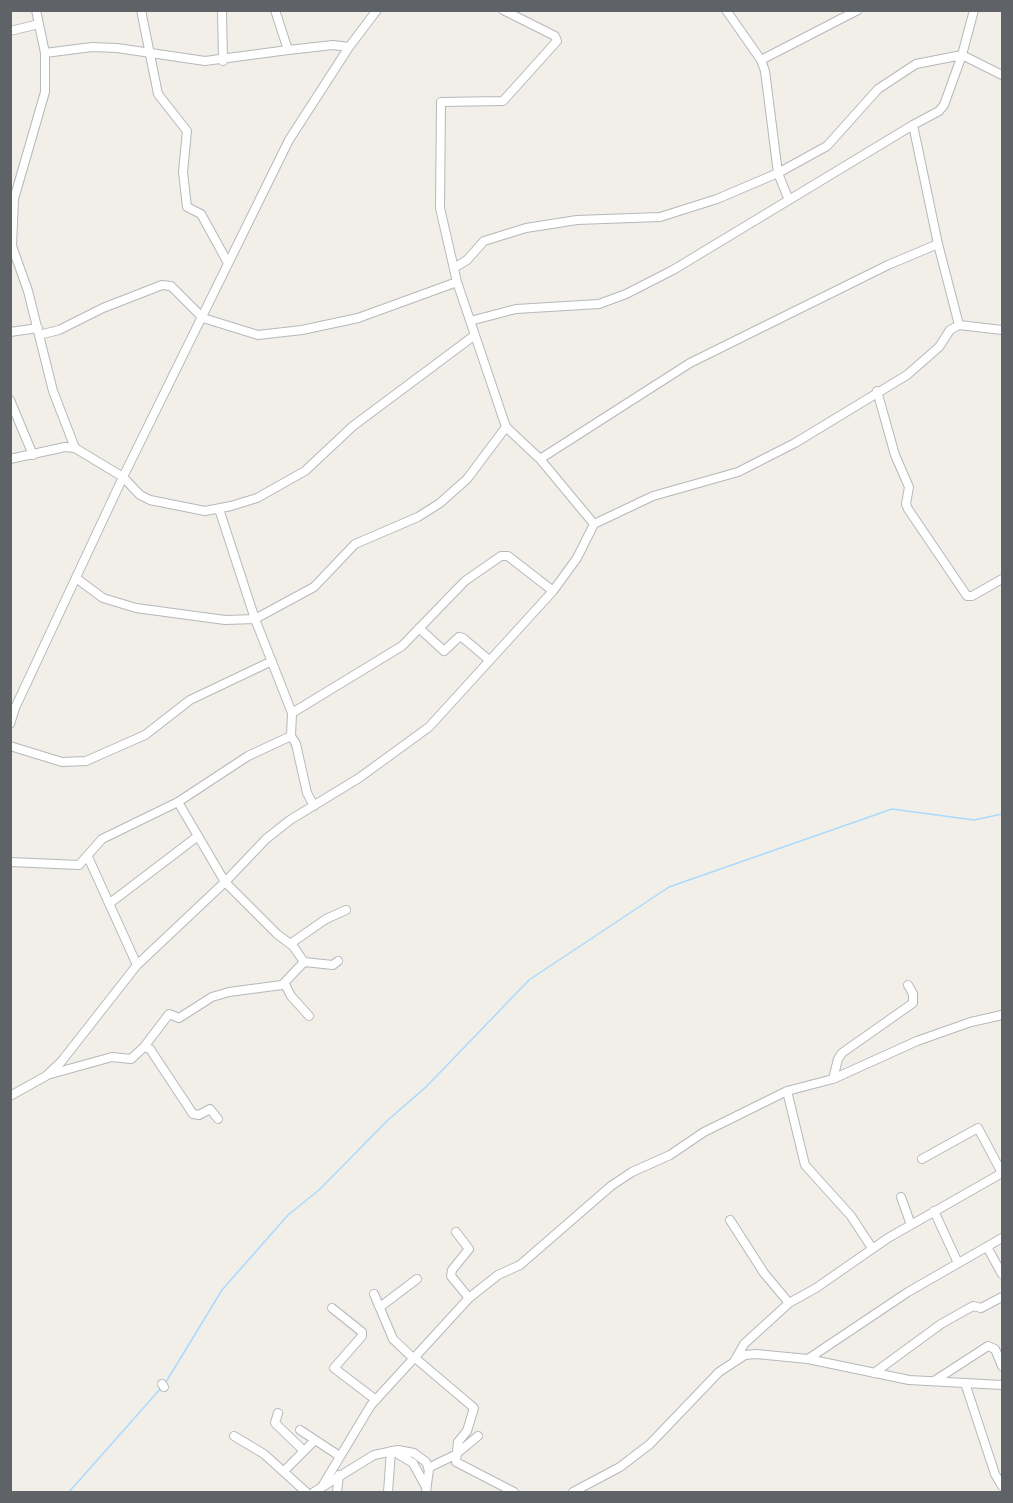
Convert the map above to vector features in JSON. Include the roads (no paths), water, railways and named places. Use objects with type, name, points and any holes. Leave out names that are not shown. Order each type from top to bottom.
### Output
[{"type":"street","points":[[36,10],[45,53],[45,92],[23,161],[14,199],[12,246],[39,331],[53,391],[75,448]]},
{"type":"street","points":[[141,10],[158,94],[187,131],[183,172],[187,207],[201,214],[228,263]]},
{"type":"street","points":[[222,10],[224,61]]},
{"type":"street","points":[[275,10],[288,50]]},
{"type":"street","points":[[367,10],[369,21]]},
{"type":"street","points":[[10,724],[13,707],[289,140],[377,10]]},
{"type":"street","points":[[726,10],[761,60],[768,83],[778,173],[788,198]]},
{"type":"street","points":[[761,60],[858,10]]},
{"type":"street","points":[[470,321],[516,309],[598,304],[626,294],[673,270],[788,198],[942,109],[962,55],[974,10]]},
{"type":"street","points":[[505,11],[555,36],[557,41],[503,101],[443,101],[440,103],[440,208],[457,282],[506,427],[540,459],[594,524]]},
{"type":"street","points":[[10,31],[39,24]]},
{"type":"street","points":[[45,53],[92,47],[182,59],[224,61],[288,50],[333,45],[350,47]]},
{"type":"street","points":[[453,268],[467,260],[484,241],[526,228],[577,220],[660,217],[717,199],[778,173],[827,146],[871,96],[904,70],[925,62],[962,55],[1002,75]]},
{"type":"street","points":[[913,125],[938,244],[959,325]]},
{"type":"street","points":[[540,459],[690,363],[888,265],[938,244]]},
{"type":"street","points":[[10,332],[59,330],[104,308],[162,285],[171,286],[203,318],[258,335],[302,330],[358,318],[457,282]]},
{"type":"street","points":[[46,1076],[61,1062],[137,965],[225,882],[266,839],[359,778],[429,727],[553,591],[577,558],[594,524],[653,496],[738,472],[795,443],[877,391],[907,375],[939,347],[950,330],[959,325],[1002,330]]},
{"type":"street","points":[[10,459],[65,447],[75,448],[123,477],[140,495],[162,504],[205,511],[219,509],[257,498],[305,471],[353,426],[475,335]]},
{"type":"street","points":[[877,391],[896,455],[909,487],[906,504],[908,508],[967,596],[972,596],[1002,579]]},
{"type":"street","points":[[10,400],[33,455]]},
{"type":"street","points":[[76,578],[103,598],[136,608],[225,620],[255,620],[314,586],[355,544],[417,517],[440,503],[467,479],[506,427]]},
{"type":"street","points":[[219,509],[255,620],[292,713],[291,736],[296,744],[308,793],[314,806]]},
{"type":"street","points":[[292,713],[402,646],[465,581],[501,556],[508,556],[553,591]]},
{"type":"street","points":[[419,628],[444,651],[459,637],[489,660]]},
{"type":"street","points":[[10,746],[62,762],[86,761],[146,735],[190,700],[272,661]]},
{"type":"street","points":[[10,862],[61,866],[79,864],[88,857],[102,839],[178,802],[248,756],[291,736]]},
{"type":"street","points":[[178,802],[225,882],[290,944],[304,962],[333,965],[338,961]]},
{"type":"street","points":[[110,903],[198,836]]},
{"type":"street","points":[[88,857],[137,965]]},
{"type":"street","points":[[290,944],[326,919],[346,910]]},
{"type":"street","points":[[10,1096],[46,1076],[112,1057],[131,1059],[144,1047],[169,1014],[179,1018],[219,994],[285,984],[304,962]]},
{"type":"street","points":[[285,984],[291,996],[309,1016]]},
{"type":"street","points":[[833,1078],[842,1053],[912,1003],[913,994],[908,985]]},
{"type":"street","points":[[323,1485],[376,1400],[469,1298],[498,1275],[520,1265],[588,1205],[632,1172],[670,1155],[704,1132],[787,1091],[833,1078],[917,1041],[971,1022],[1002,1015]]},
{"type":"street","points":[[144,1047],[150,1049],[193,1114],[199,1115],[210,1109],[218,1119]]},
{"type":"street","points":[[787,1091],[806,1164],[851,1216],[872,1248]]},
{"type":"street","points":[[922,1160],[978,1128],[1001,1174],[1002,1185]]},
{"type":"street","points":[[734,1362],[744,1344],[789,1303],[816,1288],[872,1248],[1001,1174]]},
{"type":"street","points":[[901,1197],[910,1225]]},
{"type":"street","points":[[934,1211],[958,1263]]},
{"type":"street","points":[[730,1220],[764,1274],[789,1303]]},
{"type":"street","points":[[456,1232],[469,1249],[452,1270],[451,1276],[469,1298]]},
{"type":"street","points":[[808,1359],[908,1292],[1002,1238]]},
{"type":"street","points":[[987,1247],[1002,1274]]},
{"type":"street","points":[[380,1307],[417,1279]]},
{"type":"street","points":[[374,1294],[393,1339],[474,1408],[454,1455],[456,1462],[514,1492]]},
{"type":"street","points":[[874,1373],[941,1324],[973,1306],[981,1308],[1002,1297]]},
{"type":"street","points":[[332,1308],[362,1332],[362,1336],[334,1368],[376,1400]]},
{"type":"street","points":[[934,1381],[988,1346],[995,1349],[1001,1361]]},
{"type":"street","points":[[573,1492],[620,1467],[650,1444],[719,1372],[745,1355],[808,1359],[909,1380],[1002,1385]]},
{"type":"street","points":[[965,1383],[995,1474],[1002,1486]]},
{"type":"street","points":[[278,1413],[275,1423],[304,1451]]},
{"type":"street","points":[[300,1430],[338,1455]]},
{"type":"street","points":[[234,1436],[264,1454],[306,1492]]},
{"type":"street","points":[[428,1468],[454,1455],[478,1437]]},
{"type":"street","points":[[284,1471],[295,1457],[315,1440]]},
{"type":"street","points":[[314,1492],[374,1455],[392,1451],[414,1453],[426,1462],[428,1468],[426,1490]]},
{"type":"street","points":[[392,1451],[413,1462],[426,1490]]},
{"type":"street","points":[[388,1492],[392,1451]]},
{"type":"street","points":[[337,1492],[339,1475]]},
{"type":"waterway","points":[[166,1382],[222,1290],[288,1215],[319,1190],[388,1120],[426,1087],[529,980],[669,887],[892,809],[974,820],[1002,814]]},
{"type":"waterway","points":[[69,1492],[161,1388]]}]
